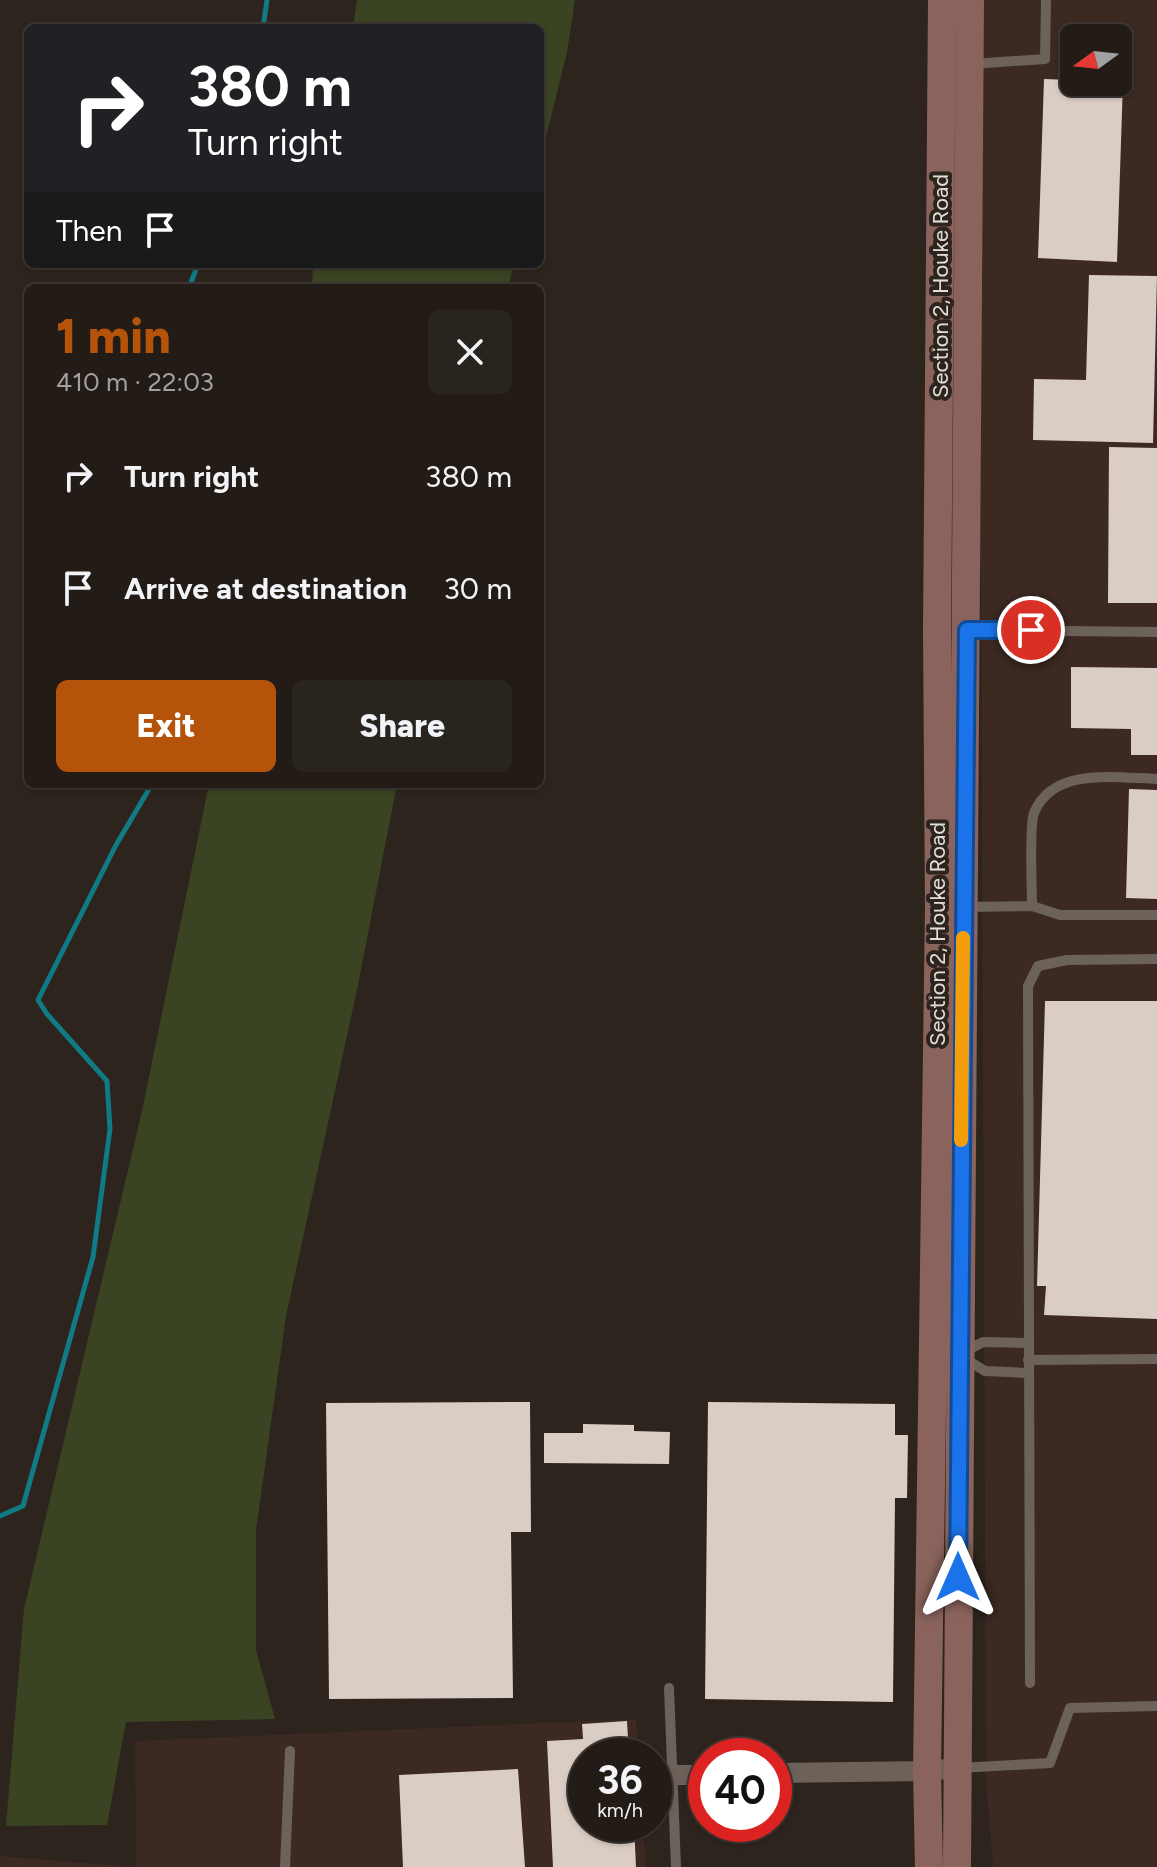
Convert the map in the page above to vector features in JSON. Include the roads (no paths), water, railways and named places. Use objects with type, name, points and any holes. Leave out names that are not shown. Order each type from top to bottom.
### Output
[{"type":"street","name":"Section 2, Houke Road","points":[[929,1867],[927,1771],[964,907],[967,630],[956,66],[942,0]]},
{"type":"street","name":"Section 2, Houke Road","points":[[957,1867],[946,1354],[937,631],[956,66],[970,0]]},
{"type":"street","points":[[937,631],[967,630]]},
{"type":"street","points":[[792,1773],[957,1768]]},
{"type":"street","points":[[672,1775],[688,1775]]},
{"type":"lane","points":[[956,66],[1045,59],[1046,0]]},
{"type":"lane","points":[[967,630],[1157,632]]},
{"type":"lane","points":[[1032,906],[1033,814],[1049,791],[1083,777],[1157,779]]},
{"type":"lane","points":[[964,907],[1032,906],[1060,915],[1157,915]]},
{"type":"lane","points":[[1030,1683],[1028,986],[1038,966],[1067,960],[1157,959]]},
{"type":"lane","points":[[946,1354],[983,1342],[1028,1343]]},
{"type":"lane","points":[[946,1354],[985,1371],[1027,1373]]},
{"type":"lane","points":[[1028,1360],[1157,1359]]},
{"type":"lane","points":[[669,1688],[671,1738]]},
{"type":"lane","points":[[957,1768],[1050,1763],[1070,1708],[1157,1706]]},
{"type":"lane","points":[[285,1867],[290,1751]]},
{"type":"lane","points":[[672,1775],[676,1867]]},
{"type":"waterway","points":[[264,24],[267,0]]},
{"type":"waterway","points":[[190,284],[196,268]]},
{"type":"waterway","points":[[0,1516],[23,1506],[93,1257],[110,1129],[107,1081],[38,1000],[116,845],[150,788]]}]
